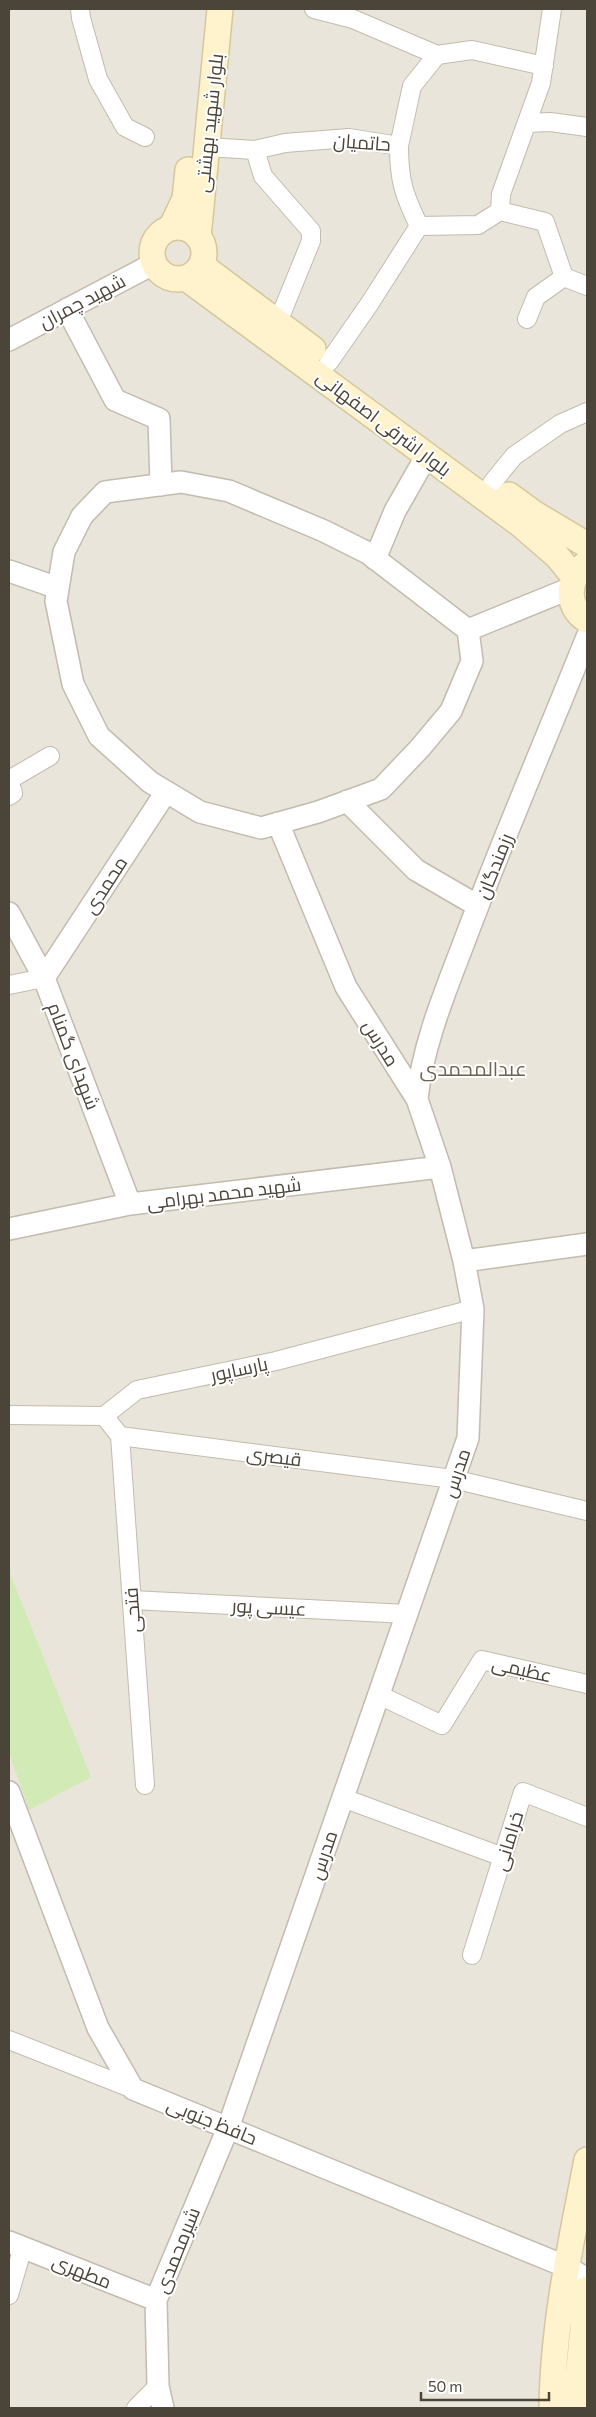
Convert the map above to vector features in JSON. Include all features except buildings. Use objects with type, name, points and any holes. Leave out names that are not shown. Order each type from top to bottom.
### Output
[{"type":"main road","name":"بلوار شهید بهشتی","points":[[171,228],[186,199],[204,9]]},
{"type":"main road","name":"بلوار شهید بهشتی","points":[[198,237],[220,9]]},
{"type":"main road","points":[[171,228],[186,228],[198,237],[204,250],[194,271],[173,278],[166,276],[155,263],[154,246],[163,232],[171,228]]},
{"type":"main road","name":"بلوار اشرفی اصفهانی","points":[[194,271],[278,322],[329,362],[535,514],[587,545]]},
{"type":"main road","name":"بلوار اشرفی اصفهانی","points":[[194,271],[427,455],[520,524],[577,576]]},
{"type":"main road","points":[[577,576],[576,610],[587,620]]},
{"type":"main road","points":[[552,2408],[554,2355],[577,2273],[587,2160]]},
{"type":"main road","points":[[575,2408],[587,2289]]},
{"type":"street","points":[[80,9],[98,79],[125,127],[145,137]]},
{"type":"street","points":[[314,9],[353,20],[437,55],[472,50],[544,66]]},
{"type":"street","points":[[500,211],[501,194],[541,83],[552,9]]},
{"type":"street","name":"حاتمیان","points":[[206,147],[255,150],[285,143],[349,138],[400,146],[412,86],[437,55]]},
{"type":"street","points":[[528,123],[550,122],[587,127]]},
{"type":"street","points":[[400,146],[399,173],[404,195],[419,226]]},
{"type":"street","points":[[255,150],[263,176],[311,231],[311,241],[278,322]]},
{"type":"street","points":[[419,226],[478,225],[500,211],[545,222],[564,277],[587,286]]},
{"type":"street","points":[[329,362],[370,303],[419,226]]},
{"type":"street","name":"شهید چمران","points":[[9,340],[155,263]]},
{"type":"street","points":[[527,319],[536,297],[564,277]]},
{"type":"street","points":[[67,309],[115,400],[159,419],[161,484]]},
{"type":"street","points":[[492,482],[514,456],[560,424],[587,412]]},
{"type":"street","points":[[375,559],[395,511],[427,455]]},
{"type":"street","points":[[181,482],[228,491],[324,531],[375,559],[468,630],[472,661],[451,711],[420,748],[381,789],[318,812],[261,828],[200,812],[150,782],[99,736],[73,684],[56,601],[64,552],[82,516],[105,492],[181,482]]},
{"type":"street","points":[[9,571],[58,588]]},
{"type":"street","points":[[468,630],[577,576]]},
{"type":"street","name":"رزمندگان","points":[[417,1100],[420,1070],[436,1017],[478,906],[587,637]]},
{"type":"street","points":[[9,796],[13,793],[9,780],[50,756]]},
{"type":"street","name":"محمدی","points":[[44,978],[166,792]]},
{"type":"street","points":[[347,802],[416,870],[478,906]]},
{"type":"street","name":"مدرس","points":[[228,2128],[468,1438],[473,1309],[464,1261],[440,1167],[417,1100],[346,987],[278,823]]},
{"type":"street","name":"شهدای گمنام","points":[[9,913],[44,978],[130,1204]]},
{"type":"street","points":[[9,985],[44,978]]},
{"type":"street","name":"شهید محمد بهرامی","points":[[9,1229],[130,1204],[440,1167]]},
{"type":"street","points":[[464,1261],[587,1244]]},
{"type":"street","name":"پارساپور","points":[[104,1416],[137,1390],[276,1361],[473,1309]]},
{"type":"street","points":[[9,1415],[104,1416],[120,1436]]},
{"type":"street","name":"قیصری","points":[[120,1436],[453,1479],[587,1511]]},
{"type":"street","name":"فتحی","points":[[120,1436],[145,1785]]},
{"type":"street","name":"عیسی پور","points":[[132,1600],[407,1614]]},
{"type":"street","name":"عظیمی","points":[[379,1695],[442,1725],[482,1660],[587,1684]]},
{"type":"street","points":[[9,1792],[98,2028],[132,2089]]},
{"type":"street","name":"خرامانی","points":[[472,1955],[523,1792],[587,1816]]},
{"type":"street","points":[[343,1798],[502,1857]]},
{"type":"street","points":[[9,2040],[132,2089]]},
{"type":"street","name":"حافظ جنوبی","points":[[132,2089],[577,2273]]},
{"type":"street","name":"شیرمحمدی","points":[[163,2408],[158,2386],[156,2300],[228,2128]]},
{"type":"street","points":[[9,2295],[16,2245]]},
{"type":"street","name":"مطهری","points":[[16,2245],[156,2300]]},
{"type":"street","points":[[136,2408],[158,2386]]},
{"type":"shaded area","points":[[9,9],[587,9],[587,2408],[9,2408]]},
{"type":"green space","points":[[9,1571],[91,1777],[29,1810],[9,1752]]},
{"type":"district","name":"عبدالمحمدی","points":[[473,1069]]}]
